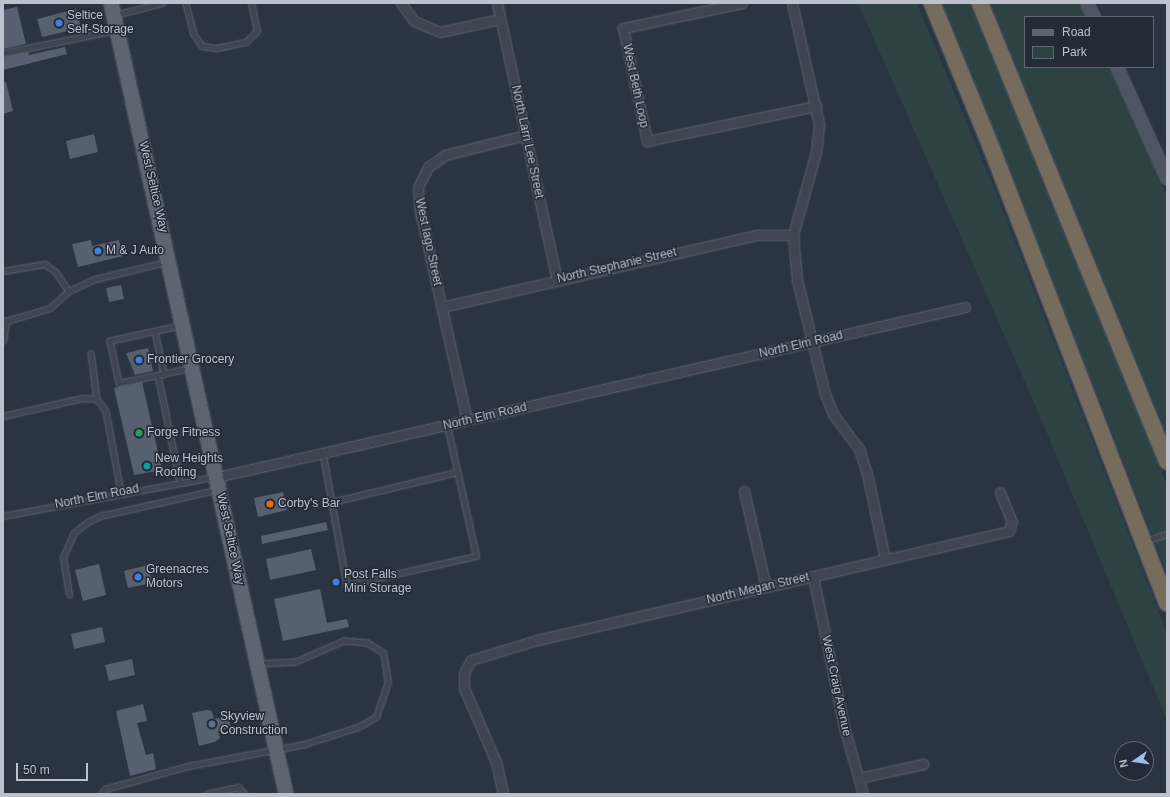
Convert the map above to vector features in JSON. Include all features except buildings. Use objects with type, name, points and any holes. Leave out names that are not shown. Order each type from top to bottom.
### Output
[{"type":"highway","points":[[932,3],[992,147],[1167,604]]},
{"type":"highway","points":[[980,3],[1167,461]]},
{"type":"main road","name":"West Seltice Way","points":[[113,9],[194,368],[286,794]]},
{"type":"street","points":[[401,3],[414,21],[431,30],[450,31],[500,19]]},
{"type":"street","name":"North Larri Lee Street","points":[[497,3],[557,280]]},
{"type":"street","name":"West Beth Loop","points":[[742,3],[623,28],[647,141],[816,106]]},
{"type":"street","points":[[792,3],[819,124],[816,152],[793,235],[797,280],[824,394],[833,414],[859,450],[885,559]]},
{"type":"street","points":[[1088,3],[1094,16]]},
{"type":"street","points":[[1117,68],[1167,178]]},
{"type":"street","name":"West Iago Street","points":[[467,420],[418,198],[422,177],[445,155],[525,135]]},
{"type":"street","name":"North Stephanie Street","points":[[442,307],[756,234],[793,235]]},
{"type":"street","name":"North Elm Road","points":[[218,483],[322,453],[965,308]]},
{"type":"street","points":[[744,491],[766,587]]},
{"type":"street","name":"North Megan Street","points":[[503,794],[496,762],[464,688],[468,663],[495,650],[1010,530],[1012,522],[1000,492]]},
{"type":"street","name":"West Craig Avenue","points":[[813,576],[844,728],[860,778],[863,794]]},
{"type":"street","points":[[860,778],[923,764]]},
{"type":"lane","points":[[113,9],[162,3]]},
{"type":"lane","points":[[186,3],[194,34],[202,46],[216,48],[246,42],[256,31],[251,3]]},
{"type":"lane","points":[[3,54],[118,30]]},
{"type":"lane","points":[[3,342],[5,322],[50,308],[69,291],[95,279],[170,261]]},
{"type":"lane","points":[[3,271],[45,264],[69,291]]},
{"type":"lane","points":[[184,325],[110,342],[119,383],[194,368]]},
{"type":"lane","points":[[155,331],[164,374]]},
{"type":"lane","points":[[90,353],[97,400],[106,411],[121,492]]},
{"type":"lane","points":[[158,375],[180,482]]},
{"type":"lane","points":[[3,416],[85,397],[97,400]]},
{"type":"lane","points":[[322,453],[347,585],[476,556],[456,472],[447,425]]},
{"type":"lane","points":[[332,502],[456,472]]},
{"type":"lane","name":"North Elm Road","points":[[3,516],[121,492],[180,482],[218,483]]},
{"type":"lane","points":[[69,595],[63,558],[73,534],[86,523],[100,516],[218,483]]},
{"type":"lane","points":[[1144,542],[1167,534]]},
{"type":"lane","points":[[101,794],[115,785],[188,766],[313,742],[376,717],[388,683],[383,653],[367,643],[344,641],[296,662],[258,664]]},
{"type":"lane","points":[[206,794],[238,787],[246,794]]},
{"type":"green space","points":[[858,3],[917,3],[997,195],[1167,633],[1167,720],[1038,412]]},
{"type":"green space","points":[[937,3],[970,3],[1144,428],[1167,486],[1167,573],[1038,244]]},
{"type":"green space","points":[[990,3],[1080,3],[1086,16],[1024,16],[1024,68],[1109,68],[1167,195],[1167,435]]},
{"type":"place","name":"Seltice Self-Storage","points":[[59,23]]},
{"type":"place","name":"M & J Auto","points":[[98,251]]},
{"type":"place","name":"Frontier Grocery","points":[[139,360]]},
{"type":"place","name":"Forge Fitness","points":[[139,433]]},
{"type":"place","name":"New Heights Roofing","points":[[147,466]]},
{"type":"place","name":"Corby's Bar","points":[[270,504]]},
{"type":"place","name":"Greenacres Motors","points":[[138,577]]},
{"type":"place","name":"Post Falls Mini Storage","points":[[336,582]]},
{"type":"place","name":"Skyview Construction","points":[[212,724]]}]
